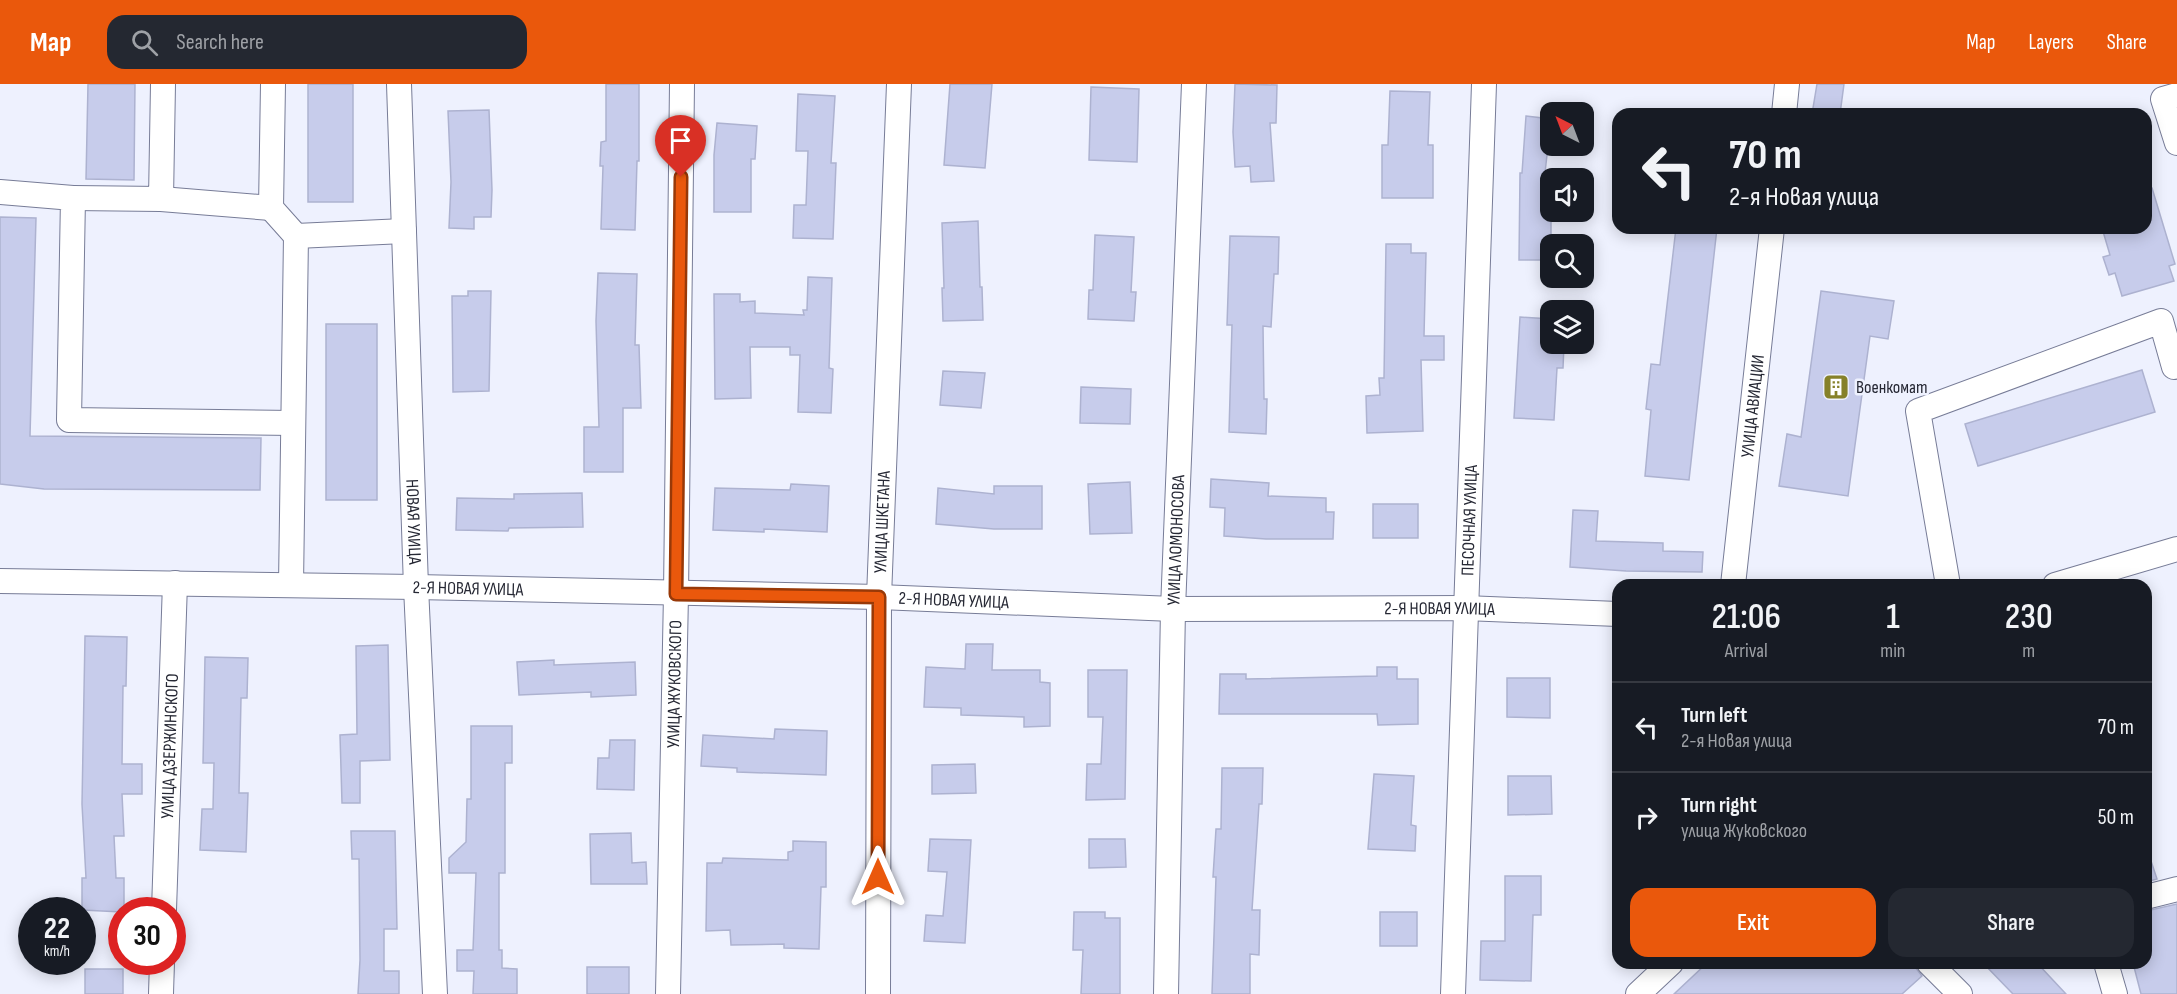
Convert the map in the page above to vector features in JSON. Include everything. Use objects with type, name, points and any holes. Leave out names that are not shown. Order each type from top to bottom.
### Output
[{"type":"street","points":[[161,199],[163,84]]},
{"type":"street","points":[[273,84],[271,208],[296,236],[291,585]]},
{"type":"street","name":"НОВАЯ УЛИЦА","points":[[399,84],[416,587],[435,994]]},
{"type":"street","name":"УЛИЦА ЖУКОВСКОГО","points":[[668,994],[676,594],[682,84]]},
{"type":"street","name":"УЛИЦА ШКЕТАНА","points":[[878,994],[879,597],[899,84]]},
{"type":"street","name":"УЛИЦА ЛОМОНОСОВА","points":[[1166,994],[1173,609],[1194,84]]},
{"type":"street","name":"ПЕСОЧНАЯ УЛИЦА","points":[[1453,994],[1484,84]]},
{"type":"street","points":[[1785,108],[1787,84]]},
{"type":"street","points":[[2177,95],[2163,99],[2177,143]]},
{"type":"street","points":[[0,192],[73,198],[161,199],[271,208]]},
{"type":"street","points":[[73,198],[69,420],[293,423]]},
{"type":"street","points":[[296,236],[404,231]]},
{"type":"street","name":"УЛИЦА АВИАЦИИ","points":[[1734,579],[1771,234]]},
{"type":"street","points":[[1947,579],[1918,411],[2161,321],[2174,367],[2177,366]]},
{"type":"street","points":[[2075,579],[2177,549]]},
{"type":"street","name":"2-Я НОВАЯ УЛИЦА","points":[[0,581],[879,597],[1173,609],[1465,608],[1612,614]]},
{"type":"street","name":"УЛИЦА ДЗЕРЖИНСКОГО","points":[[164,897],[175,583]]},
{"type":"street","points":[[2152,896],[2177,890]]},
{"type":"street","points":[[1638,994],[1665,969]]},
{"type":"street","points":[[1935,969],[1960,994]]},
{"type":"street","points":[[2108,969],[2115,994]]},
{"type":"street","points":[[161,994],[162,975]]},
{"type":"building","points":[[88,84],[135,84],[134,180],[86,179]]},
{"type":"building","points":[[308,84],[353,84],[353,202],[308,202]]},
{"type":"building","points":[[606,84],[639,84],[639,161],[637,161],[635,230],[601,229],[603,166],[600,166],[601,142],[606,141]]},
{"type":"building","points":[[950,84],[992,84],[985,168],[944,165]]},
{"type":"building","points":[[1235,84],[1277,85],[1276,123],[1270,123],[1274,181],[1251,182],[1250,166],[1235,167],[1233,132]]},
{"type":"building","points":[[1817,84],[1844,84],[1841,108],[1813,108]]},
{"type":"building","points":[[1091,87],[1139,89],[1137,162],[1089,160]]},
{"type":"building","points":[[1390,91],[1430,92],[1428,145],[1433,145],[1433,198],[1382,198],[1382,145],[1388,145]]},
{"type":"building","points":[[798,94],[835,96],[831,163],[836,163],[833,239],[793,238],[794,205],[806,205],[808,151],[796,151]]},
{"type":"building","points":[[489,110],[491,217],[474,217],[474,229],[449,228],[451,182],[448,111]]},
{"type":"building","points":[[1526,116],[1540,118],[1540,156],[1547,156],[1546,168],[1540,168],[1540,222],[1551,222],[1551,234],[1540,234],[1540,260],[1519,260],[1520,173],[1522,173]]},
{"type":"building","points":[[717,123],[757,126],[755,159],[751,159],[751,212],[714,212],[714,155]]},
{"type":"building","points":[[2152,188],[2175,264],[2169,266],[2174,281],[2122,296],[2115,273],[2109,275],[2103,257],[2110,255],[2104,234],[2152,234]]},
{"type":"building","points":[[0,217],[36,218],[30,436],[261,438],[260,490],[44,489],[0,484]]},
{"type":"building","points":[[978,221],[983,320],[943,321],[942,223]]},
{"type":"building","points":[[1675,234],[1716,234],[1689,480],[1645,476],[1651,410],[1646,409],[1651,364],[1660,365]]},
{"type":"building","points":[[1095,235],[1134,237],[1131,292],[1136,292],[1134,321],[1088,319],[1089,290],[1093,290]]},
{"type":"building","points":[[1230,236],[1279,237],[1278,274],[1274,274],[1271,327],[1263,326],[1264,399],[1267,399],[1266,434],[1229,432],[1232,325],[1227,325]]},
{"type":"building","points":[[1386,244],[1411,244],[1411,253],[1426,253],[1424,336],[1444,336],[1444,360],[1421,360],[1423,431],[1367,433],[1366,396],[1380,395],[1379,378],[1384,378]]},
{"type":"building","points":[[598,273],[637,274],[635,345],[639,345],[641,408],[623,408],[623,472],[584,472],[584,427],[599,427],[596,321]]},
{"type":"building","points":[[808,277],[832,278],[829,368],[833,369],[831,413],[798,412],[800,355],[790,355],[790,347],[750,347],[751,398],[715,399],[714,294],[740,294],[740,302],[755,301],[755,313],[804,315],[803,310],[807,310]]},
{"type":"building","points":[[468,291],[491,291],[489,391],[453,392],[452,296],[468,296]]},
{"type":"building","name":"Военкомат","points":[[1821,291],[1894,301],[1888,339],[1870,336],[1848,496],[1779,486],[1787,434],[1801,437]]},
{"type":"building","points":[[1520,317],[1540,318],[1540,354],[1564,354],[1563,368],[1557,368],[1554,420],[1514,418]]},
{"type":"building","points":[[326,324],[377,324],[377,500],[326,500]]},
{"type":"building","points":[[2142,370],[2155,412],[1978,466],[1965,424]]},
{"type":"building","points":[[943,371],[985,373],[981,408],[940,405]]},
{"type":"building","points":[[1081,387],[1131,389],[1130,424],[1080,423]]},
{"type":"building","points":[[1211,479],[1269,483],[1268,496],[1326,498],[1326,512],[1334,512],[1333,539],[1266,539],[1224,536],[1225,508],[1210,507]]},
{"type":"building","points":[[1130,482],[1132,533],[1090,534],[1088,484]]},
{"type":"building","points":[[791,484],[829,486],[827,532],[764,529],[764,532],[713,530],[715,488],[790,490]]},
{"type":"building","points":[[994,486],[1042,486],[1042,529],[994,529],[936,524],[938,488],[994,494]]},
{"type":"building","points":[[582,493],[583,527],[509,528],[508,531],[456,530],[457,498],[514,499],[514,494]]},
{"type":"building","points":[[1373,504],[1418,504],[1418,538],[1373,538]]},
{"type":"building","points":[[1573,510],[1598,511],[1596,541],[1663,543],[1663,551],[1703,552],[1702,572],[1626,571],[1570,567]]},
{"type":"building","points":[[85,636],[127,637],[126,686],[123,686],[122,764],[142,764],[142,794],[122,794],[124,836],[114,836],[116,878],[124,878],[124,897],[108,897],[108,911],[96,911],[96,897],[82,897],[82,878],[86,878],[82,804]]},
{"type":"building","points":[[966,644],[993,644],[992,670],[1040,670],[1040,682],[1050,683],[1050,726],[1024,727],[1024,717],[961,715],[961,708],[924,707],[926,667],[965,669]]},
{"type":"building","points":[[388,645],[390,760],[360,761],[360,803],[342,803],[340,735],[357,734],[356,646]]},
{"type":"building","points":[[205,657],[248,658],[247,698],[241,698],[239,793],[248,793],[246,852],[200,850],[202,809],[213,809],[214,763],[203,763]]},
{"type":"building","points":[[554,660],[554,665],[635,662],[636,695],[591,697],[591,692],[519,695],[517,662]]},
{"type":"building","points":[[1377,667],[1397,667],[1397,679],[1418,679],[1418,724],[1378,725],[1377,714],[1219,714],[1220,674],[1246,674],[1246,679],[1377,676]]},
{"type":"building","points":[[1088,670],[1127,670],[1125,799],[1086,800],[1087,764],[1101,764],[1103,717],[1088,717]]},
{"type":"building","points":[[1507,678],[1550,678],[1550,718],[1507,717]]},
{"type":"building","points":[[471,726],[512,726],[512,763],[505,763],[505,873],[499,873],[499,950],[502,950],[502,968],[517,969],[517,994],[473,994],[474,971],[457,971],[457,950],[473,950],[476,873],[449,873],[449,858],[466,842],[467,799],[471,799]]},
{"type":"building","points":[[775,729],[827,731],[826,775],[737,772],[737,768],[701,766],[703,735],[774,739]]},
{"type":"building","points":[[610,740],[635,740],[634,790],[597,789],[598,758],[609,758]]},
{"type":"building","points":[[975,764],[976,793],[932,794],[932,765]]},
{"type":"building","points":[[1222,768],[1263,768],[1252,910],[1260,910],[1259,955],[1250,954],[1250,994],[1212,994],[1216,877],[1213,877],[1216,829],[1221,829]]},
{"type":"building","points":[[1374,774],[1414,776],[1411,825],[1416,826],[1415,851],[1368,849]]},
{"type":"building","points":[[1508,776],[1551,776],[1552,814],[1508,815]]},
{"type":"building","points":[[351,831],[395,831],[397,929],[384,929],[384,971],[399,971],[399,994],[358,994],[359,859],[352,859]]},
{"type":"building","points":[[631,833],[632,863],[646,862],[647,884],[591,884],[590,834]]},
{"type":"building","points":[[930,839],[971,840],[965,943],[924,941],[926,915],[943,916],[947,872],[928,871]]},
{"type":"building","points":[[1089,839],[1125,839],[1126,867],[1089,868]]},
{"type":"building","points":[[793,841],[826,842],[826,887],[821,887],[819,949],[784,948],[784,944],[731,945],[730,930],[706,931],[707,863],[722,863],[723,858],[788,860],[788,852],[793,851]]},
{"type":"building","points":[[2152,864],[2157,879],[2152,880]]},
{"type":"building","points":[[1505,876],[1541,876],[1541,915],[1533,915],[1531,981],[1480,980],[1481,941],[1505,941]]},
{"type":"building","points":[[2177,904],[2177,994],[2141,994],[2135,969],[2152,969],[2152,910]]},
{"type":"building","points":[[1074,912],[1105,912],[1105,918],[1120,918],[1120,994],[1081,994],[1083,950],[1073,950]]},
{"type":"building","points":[[1380,912],[1417,912],[1417,946],[1380,946]]},
{"type":"building","points":[[587,967],[629,967],[629,994],[587,994]]},
{"type":"building","points":[[96,969],[108,969],[108,975],[123,975],[123,994],[85,994],[85,975],[96,975]]},
{"type":"building","points":[[1701,969],[1917,969],[1922,976],[1902,994],[1674,994]]},
{"type":"building","points":[[1989,969],[2043,969],[2066,994],[2013,994]]},
{"type":"place","name":"Военкомат","points":[[1836,387]]},
{"type":"route","points":[[681,177],[676,594],[879,597],[878,877]]}]
